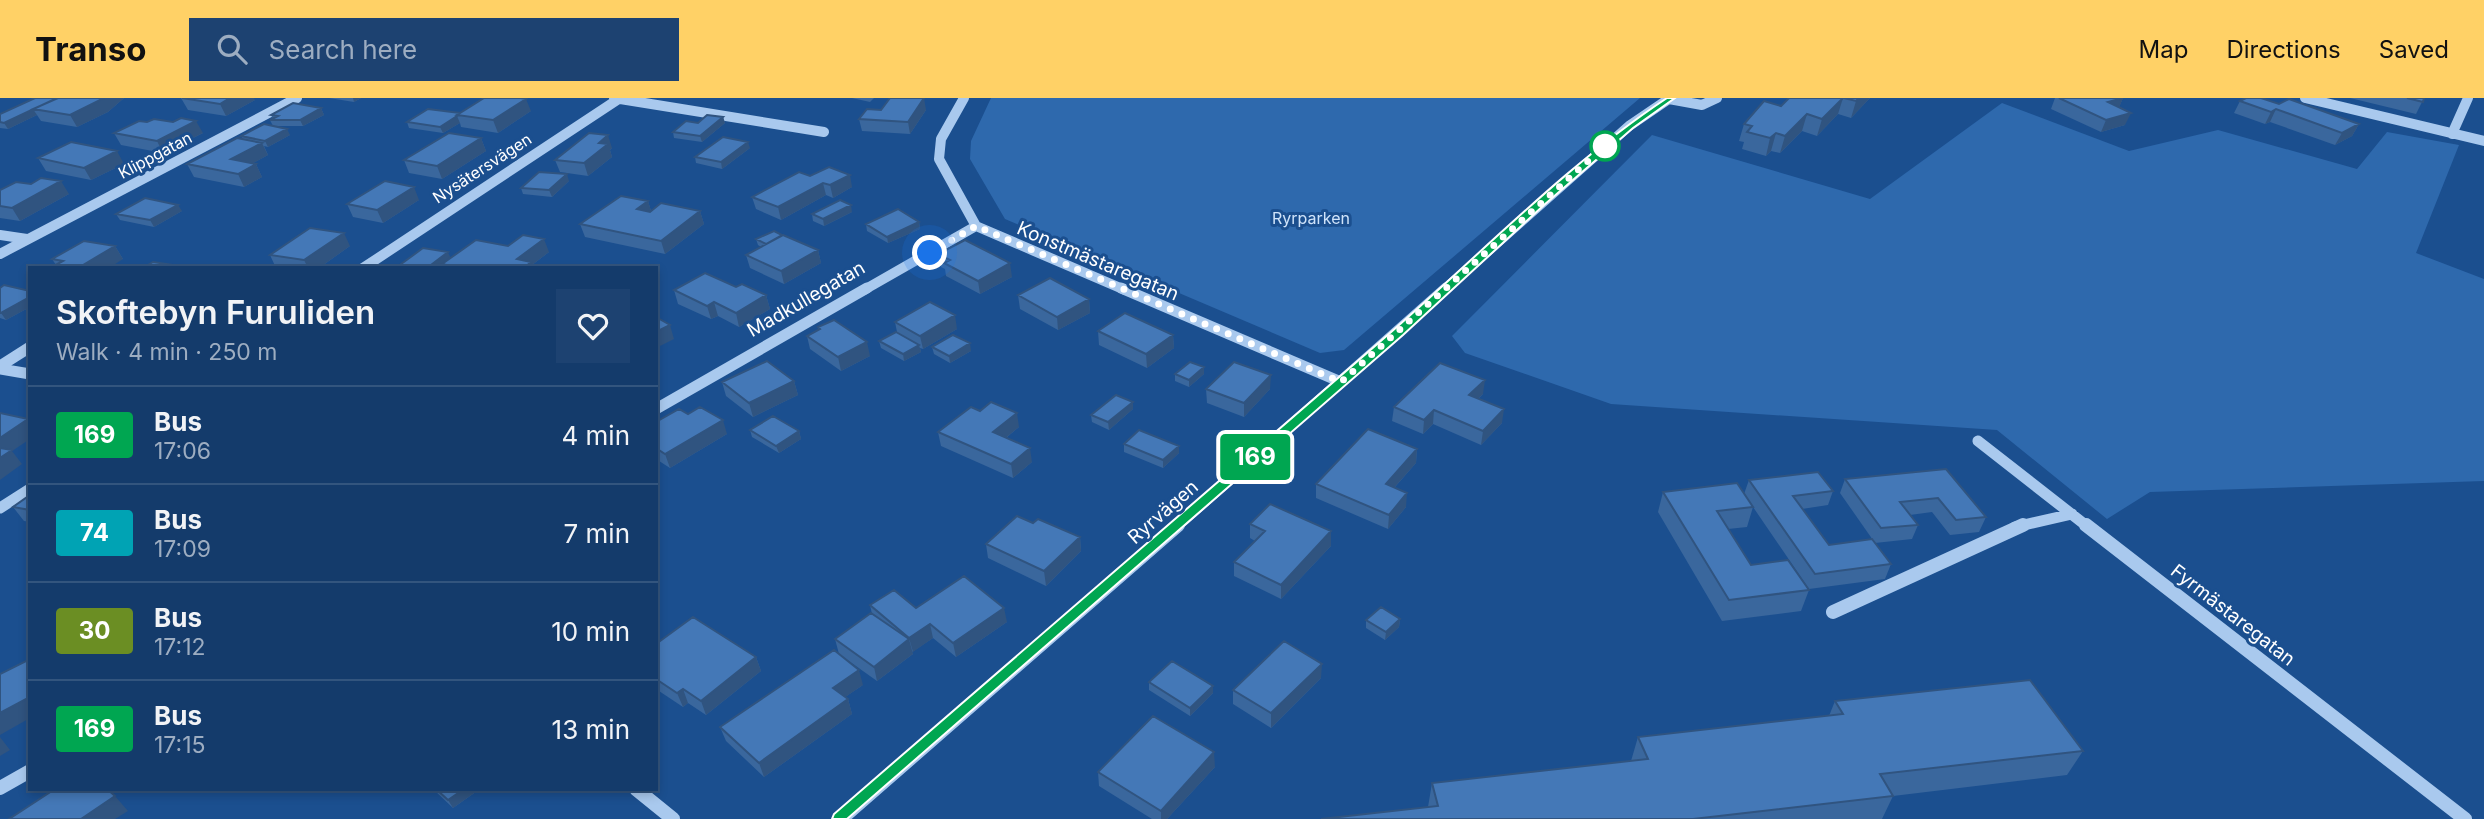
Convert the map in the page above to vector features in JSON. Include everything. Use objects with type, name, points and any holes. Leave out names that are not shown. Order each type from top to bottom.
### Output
[{"type":"street","name":"Klippgatan","points":[[0,254],[298,98]]},
{"type":"street","points":[[618,98],[824,132]]},
{"type":"street","name":"Nysätersvägen","points":[[366,266],[618,98]]},
{"type":"street","points":[[964,98],[941,139],[939,159],[976,226]]},
{"type":"street","points":[[1669,99],[1702,105],[1717,98]]},
{"type":"street","points":[[2305,98],[2357,113],[2484,141]]},
{"type":"street","points":[[2452,134],[2468,98]]},
{"type":"street","name":"Ryrvägen","points":[[841,819],[1341,382],[1540,203],[1629,126],[1669,99]]},
{"type":"street","name":"Konstmästaregatan","points":[[976,226],[1341,382]]},
{"type":"street","name":"Madkullegatan","points":[[658,408],[976,226]]},
{"type":"street","points":[[0,235],[27,239]]},
{"type":"street","points":[[0,367],[28,348]]},
{"type":"street","points":[[0,367],[28,374]]},
{"type":"street","name":"Fyrmästaregatan","points":[[1978,441],[2465,819]]},
{"type":"street","points":[[0,508],[28,490]]},
{"type":"street","points":[[1833,612],[2013,527],[2072,513]]},
{"type":"street","points":[[0,788],[28,772]]},
{"type":"street","points":[[638,791],[673,819]]},
{"type":"green space","name":"Ryrparken","points":[[991,98],[1640,98],[1344,350],[1320,353],[1005,219],[970,159],[971,141]]},
{"type":"green space","points":[[2002,103],[2129,151],[2218,130],[2357,169],[2387,132],[2459,145],[2416,253],[2484,279],[2484,481],[2150,492],[2107,519],[1997,430],[1611,404],[1465,353],[1452,336],[1652,135],[1870,199]]},
{"type":"building","points":[[35,98],[57,98],[4,123],[0,122],[0,114]]},
{"type":"building","points":[[58,98],[104,98],[70,115],[33,109]]},
{"type":"building","points":[[182,98],[230,98],[220,104]]},
{"type":"building","points":[[484,98],[526,99],[493,120],[457,115]]},
{"type":"building","points":[[890,98],[924,98],[908,122],[859,119],[867,109],[881,110]]},
{"type":"building","points":[[1789,98],[1843,98],[1822,119],[1807,114],[1785,136],[1776,133],[1770,138],[1747,132],[1752,126],[1744,124],[1764,101],[1781,106]]},
{"type":"building","points":[[2059,98],[2123,98],[2108,102],[2131,113],[2106,120]]},
{"type":"building","points":[[2246,98],[2261,98],[2279,104],[2289,99],[2359,124],[2342,133],[2276,109],[2271,112],[2240,101]]},
{"type":"building","points":[[2407,98],[2424,98],[2423,102]]},
{"type":"building","points":[[293,103],[321,108],[300,120],[270,120],[278,116],[271,115]]},
{"type":"building","points":[[428,109],[460,113],[440,127],[407,122]]},
{"type":"building","points":[[707,115],[723,117],[700,136],[673,132],[686,121],[698,123]]},
{"type":"building","points":[[181,118],[196,121],[157,141],[114,133],[139,121],[154,119],[173,122]]},
{"type":"building","points":[[264,124],[287,129],[265,141],[241,136]]},
{"type":"building","points":[[449,133],[481,138],[437,166],[404,160]]},
{"type":"building","points":[[589,133],[608,135],[599,143],[608,144],[584,163],[555,160]]},
{"type":"building","points":[[723,137],[748,142],[721,162],[695,157]]},
{"type":"building","points":[[237,138],[262,143],[231,159],[256,164],[238,174],[187,164]]},
{"type":"building","points":[[71,142],[117,151],[84,168],[38,158]]},
{"type":"building","points":[[829,167],[850,175],[830,185],[823,183],[778,207],[752,197],[799,172],[810,176]]},
{"type":"building","points":[[539,172],[567,174],[549,190],[521,188]]},
{"type":"building","points":[[41,178],[61,181],[12,208],[0,206],[0,190],[16,182],[31,184]]},
{"type":"building","points":[[385,181],[414,187],[377,210],[347,204]]},
{"type":"building","points":[[621,196],[648,201],[637,209],[650,212],[661,203],[700,211],[661,241],[580,224]]},
{"type":"building","points":[[145,198],[178,205],[150,220],[116,214]]},
{"type":"building","points":[[840,200],[851,205],[823,219],[812,214]]},
{"type":"building","points":[[898,209],[919,222],[887,237],[866,224]]},
{"type":"building","points":[[310,228],[344,233],[304,260],[270,255]]},
{"type":"building","points":[[774,231],[782,235],[766,244],[756,239]]},
{"type":"building","points":[[523,235],[544,239],[517,259],[531,262],[526,266],[442,264],[476,240],[508,246]]},
{"type":"building","points":[[783,235],[818,250],[781,271],[746,255]]},
{"type":"building","points":[[965,240],[1010,263],[978,281],[944,263],[950,260],[938,254]]},
{"type":"building","points":[[84,241],[115,246],[81,266],[54,266],[63,261],[52,259]]},
{"type":"building","points":[[423,248],[448,252],[430,266],[398,266]]},
{"type":"building","points":[[153,262],[180,266],[146,266]]},
{"type":"building","points":[[705,273],[736,287],[742,284],[766,295],[736,313],[714,302],[707,306],[674,290]]},
{"type":"building","points":[[1050,278],[1089,299],[1057,317],[1018,295]]},
{"type":"building","points":[[4,285],[28,291],[28,298],[0,313],[0,288]]},
{"type":"building","points":[[930,302],[955,315],[920,336],[895,322]]},
{"type":"building","points":[[1125,313],[1173,335],[1146,354],[1098,331]]},
{"type":"building","points":[[658,318],[670,325],[658,331]]},
{"type":"building","points":[[834,320],[867,342],[838,357],[807,336],[820,329],[818,327]]},
{"type":"building","points":[[896,332],[919,345],[903,354],[879,341]]},
{"type":"building","points":[[953,335],[970,343],[949,356],[932,347]]},
{"type":"building","points":[[767,361],[794,381],[749,403],[722,382]]},
{"type":"building","points":[[1190,362],[1204,367],[1189,380],[1175,374]]},
{"type":"building","points":[[1234,362],[1271,375],[1244,403],[1206,389]]},
{"type":"building","points":[[1440,363],[1485,380],[1469,395],[1504,409],[1483,431],[1434,410],[1424,420],[1394,407]]},
{"type":"building","points":[[1116,395],[1133,402],[1108,422],[1091,415]]},
{"type":"building","points":[[991,402],[1017,413],[993,432],[1030,448],[1011,464],[938,432],[971,407],[980,411]]},
{"type":"building","points":[[700,407],[723,420],[665,454],[658,449],[658,421],[679,409],[688,414]]},
{"type":"building","points":[[0,413],[28,419],[0,438]]},
{"type":"building","points":[[773,416],[799,431],[776,446],[750,430]]},
{"type":"building","points":[[1368,429],[1417,449],[1386,484],[1407,493],[1389,515],[1316,484]]},
{"type":"building","points":[[1139,430],[1179,446],[1163,460],[1124,444]]},
{"type":"building","points":[[0,448],[12,450],[0,458]]},
{"type":"building","points":[[1946,469],[1986,517],[1956,520],[1938,498],[1900,502],[1918,525],[1881,528],[1845,479]]},
{"type":"building","points":[[1818,472],[1833,491],[1793,496],[1829,545],[1872,539],[1891,564],[1815,574],[1749,480]]},
{"type":"building","points":[[1737,483],[1753,507],[1717,511],[1751,565],[1788,560],[1809,590],[1729,600],[1663,492]]},
{"type":"building","points":[[28,496],[28,510],[13,507]]},
{"type":"building","points":[[1270,504],[1331,531],[1281,585],[1234,562],[1265,531],[1250,524]]},
{"type":"building","points":[[1017,516],[1033,523],[1038,519],[1080,537],[1044,571],[986,544]]},
{"type":"building","points":[[964,576],[1004,608],[953,643],[930,624],[909,638],[870,605],[894,590],[916,608]]},
{"type":"building","points":[[1381,607],[1400,619],[1386,632],[1366,620]]},
{"type":"building","points":[[871,613],[909,639],[874,667],[835,639]]},
{"type":"building","points":[[693,617],[756,657],[701,701],[683,689],[677,693],[658,680],[658,643]]},
{"type":"building","points":[[1284,641],[1322,664],[1271,713],[1233,690]]},
{"type":"building","points":[[834,650],[859,670],[833,688],[848,699],[759,763],[720,727]]},
{"type":"building","points":[[28,660],[28,698],[0,713],[0,674]]},
{"type":"building","points":[[1172,661],[1213,686],[1190,708],[1149,682]]},
{"type":"building","points":[[2030,680],[2083,751],[1880,774],[1893,796],[1693,819],[1321,819],[1438,806],[1432,783],[1648,759],[1638,737],[1843,714],[1835,701]]},
{"type":"building","points":[[1153,716],[1214,752],[1161,811],[1098,772]]},
{"type":"building","points":[[52,791],[109,791],[115,796],[81,819],[9,819]]},
{"type":"building","points":[[438,791],[461,791],[448,800]]},
{"type":"bus line","name":"169","points":[[841,819],[1398,332],[1540,203],[1629,126],[1670,98]]},
{"type":"route","points":[[930,253],[976,226],[1054,262],[1341,382],[1605,146]]}]
